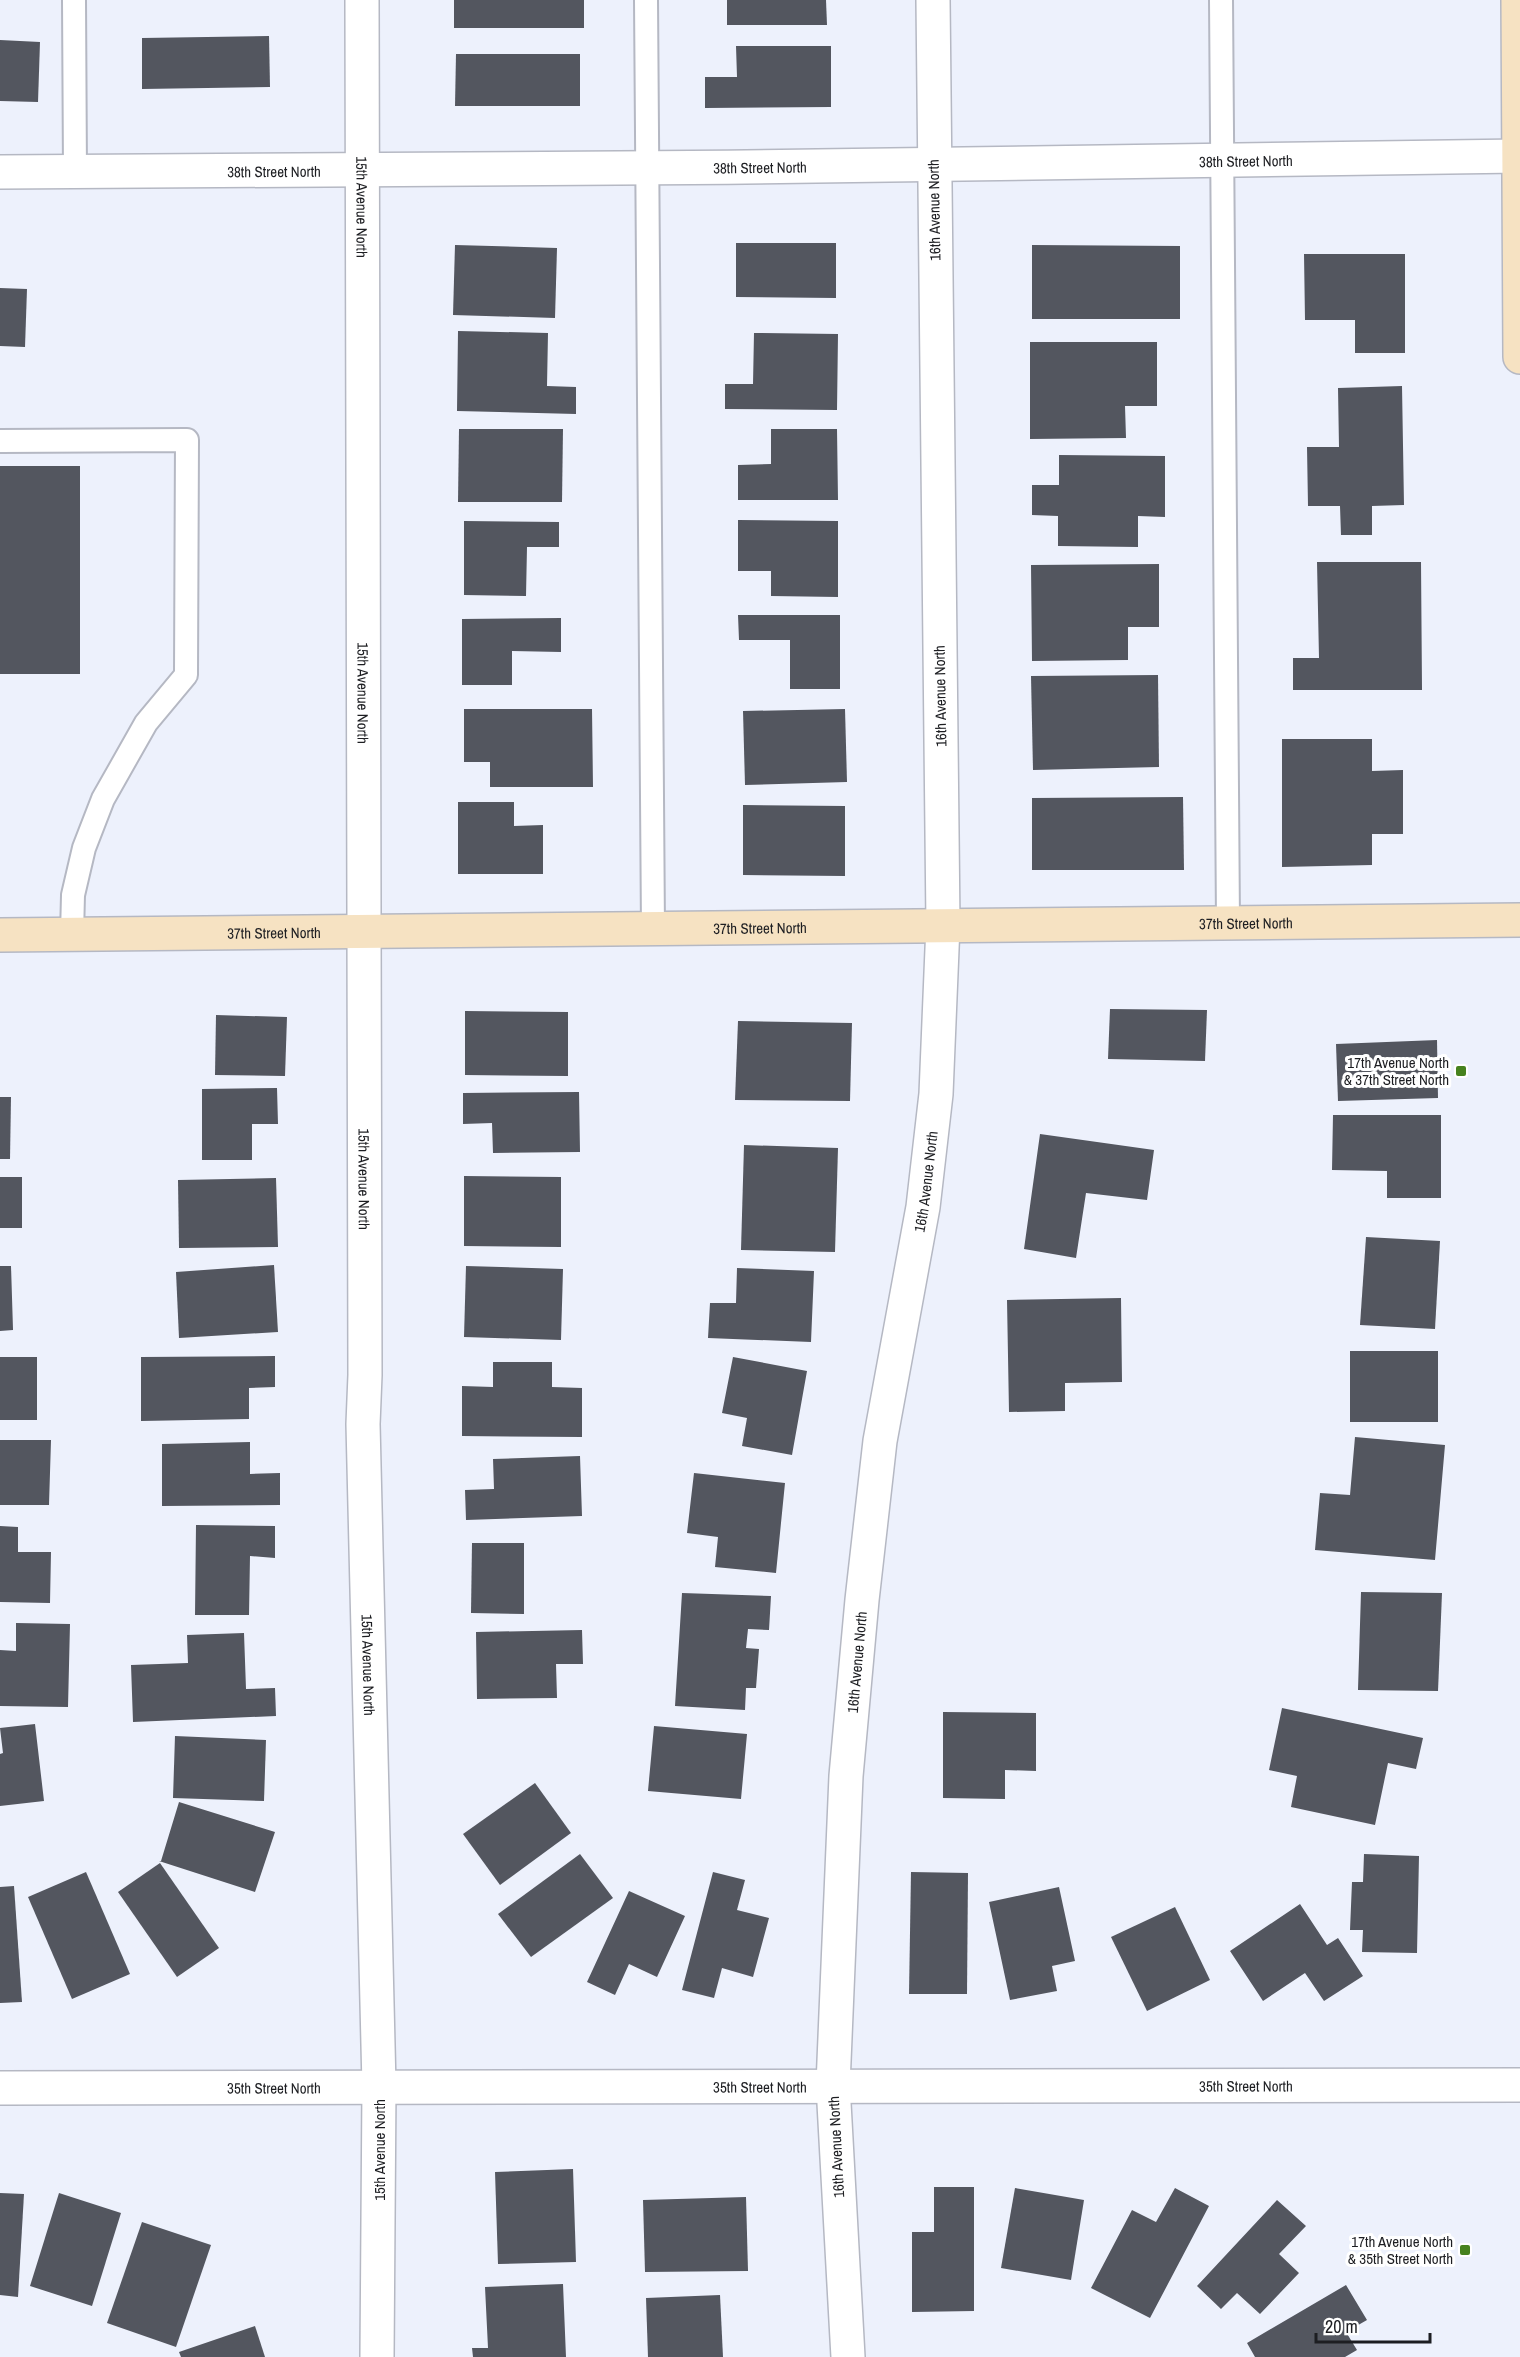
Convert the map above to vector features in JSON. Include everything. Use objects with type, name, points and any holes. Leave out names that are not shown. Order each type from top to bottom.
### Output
[{"type":"street","name":"15th Avenue North","points":[[362,0],[365,931],[365,1375],[363,1424],[379,2086],[377,2357]]},
{"type":"street","name":"16th Avenue North","points":[[848,2357],[833,2085],[846,1776],[862,1600],[880,1441],[923,1207],[936,1094],[943,925],[933,0]]},
{"type":"street","points":[[1518,0],[1520,357]]},
{"type":"street","name":"38th Street North","points":[[0,172],[363,172],[934,166],[1519,156]]},
{"type":"street","name":"37th Street North","points":[[0,935],[1520,920]]},
{"type":"street","name":"35th Street North","points":[[0,2088],[1520,2085]]},
{"type":"lane","points":[[74,0],[75,172]]},
{"type":"lane","points":[[646,0],[653,929]]},
{"type":"lane","points":[[1221,0],[1228,922]]},
{"type":"lane","points":[[0,441],[187,440],[186,675],[146,723],[103,799],[84,849],[74,895],[72,934]]},
{"type":"building","points":[[454,0],[584,0],[584,28],[454,28]]},
{"type":"building","points":[[727,0],[826,0],[827,25],[727,25]]},
{"type":"building","points":[[269,36],[270,87],[142,89],[142,38]]},
{"type":"building","points":[[0,40],[40,42],[38,102],[0,101]]},
{"type":"building","points":[[736,46],[831,46],[831,107],[705,108],[705,77],[737,77]]},
{"type":"building","points":[[456,54],[580,54],[580,106],[455,106]]},
{"type":"building","points":[[736,243],[836,243],[836,298],[736,297]]},
{"type":"building","points":[[455,245],[557,248],[555,318],[453,315]]},
{"type":"building","points":[[1032,245],[1180,246],[1180,319],[1032,319]]},
{"type":"building","points":[[1304,254],[1405,254],[1405,353],[1355,353],[1355,320],[1305,320]]},
{"type":"building","points":[[0,288],[27,289],[25,347],[0,346]]},
{"type":"building","points":[[458,331],[548,333],[547,386],[576,387],[576,414],[457,411]]},
{"type":"building","points":[[754,333],[838,334],[837,410],[725,409],[725,384],[753,384]]},
{"type":"building","points":[[1030,342],[1157,342],[1157,406],[1125,406],[1126,438],[1030,439]]},
{"type":"building","points":[[1402,386],[1404,505],[1372,506],[1372,535],[1341,535],[1340,506],[1308,506],[1307,447],[1339,447],[1338,388]]},
{"type":"building","points":[[459,429],[563,429],[562,502],[458,502]]},
{"type":"building","points":[[771,429],[837,429],[838,500],[738,500],[738,465],[771,464]]},
{"type":"building","points":[[1059,455],[1165,456],[1165,517],[1138,516],[1138,547],[1058,546],[1058,516],[1032,515],[1032,485],[1059,485]]},
{"type":"building","points":[[0,466],[80,466],[80,674],[0,674]]},
{"type":"building","points":[[738,520],[838,521],[838,597],[771,596],[771,571],[738,571]]},
{"type":"building","points":[[464,521],[559,522],[559,547],[527,547],[526,596],[464,595]]},
{"type":"building","points":[[1317,562],[1421,562],[1422,690],[1293,690],[1293,658],[1319,658]]},
{"type":"building","points":[[1159,564],[1159,627],[1128,627],[1128,660],[1032,661],[1031,565]]},
{"type":"building","points":[[738,615],[840,615],[840,689],[790,689],[790,640],[739,640]]},
{"type":"building","points":[[561,618],[561,652],[512,651],[512,685],[462,685],[462,619]]},
{"type":"building","points":[[1158,675],[1159,767],[1033,770],[1031,676]]},
{"type":"building","points":[[464,709],[592,709],[593,787],[490,787],[490,762],[464,762]]},
{"type":"building","points":[[845,709],[847,782],[745,785],[743,711]]},
{"type":"building","points":[[1282,739],[1372,739],[1372,771],[1403,770],[1403,834],[1372,834],[1372,865],[1282,867]]},
{"type":"building","points":[[1183,797],[1184,870],[1032,870],[1032,798]]},
{"type":"building","points":[[458,802],[514,802],[514,826],[543,825],[543,874],[458,874]]},
{"type":"building","points":[[743,805],[845,806],[845,876],[743,875]]},
{"type":"building","points":[[1110,1009],[1207,1010],[1205,1061],[1108,1059]]},
{"type":"building","points":[[465,1011],[568,1012],[568,1076],[465,1075]]},
{"type":"building","points":[[216,1015],[287,1017],[285,1076],[215,1075]]},
{"type":"building","points":[[738,1021],[852,1023],[850,1101],[735,1100]]},
{"type":"building","points":[[1437,1040],[1438,1098],[1338,1101],[1336,1044]]},
{"type":"building","points":[[277,1088],[278,1124],[252,1124],[252,1160],[202,1160],[202,1089]]},
{"type":"building","points":[[579,1092],[580,1152],[493,1153],[492,1123],[463,1124],[463,1093]]},
{"type":"building","points":[[0,1097],[11,1097],[10,1159],[0,1159]]},
{"type":"building","points":[[1333,1115],[1441,1115],[1441,1198],[1387,1198],[1387,1171],[1332,1170]]},
{"type":"building","points":[[1040,1134],[1154,1150],[1147,1200],[1086,1193],[1076,1258],[1024,1249]]},
{"type":"building","points":[[744,1145],[838,1148],[835,1252],[741,1250]]},
{"type":"building","points":[[464,1176],[561,1177],[561,1247],[464,1246]]},
{"type":"building","points":[[0,1177],[22,1177],[22,1228],[0,1228]]},
{"type":"building","points":[[276,1178],[278,1247],[179,1248],[178,1180]]},
{"type":"building","points":[[1366,1237],[1440,1241],[1435,1329],[1360,1325]]},
{"type":"building","points":[[274,1265],[278,1332],[179,1338],[176,1272]]},
{"type":"building","points":[[0,1266],[11,1266],[13,1330],[0,1331]]},
{"type":"building","points":[[466,1266],[563,1269],[561,1340],[464,1337]]},
{"type":"building","points":[[737,1268],[814,1271],[811,1342],[708,1338],[710,1303],[736,1303]]},
{"type":"building","points":[[1121,1298],[1122,1382],[1065,1383],[1065,1411],[1009,1412],[1007,1300]]},
{"type":"building","points":[[1350,1351],[1438,1351],[1438,1422],[1350,1422]]},
{"type":"building","points":[[275,1356],[275,1387],[249,1388],[249,1419],[141,1421],[141,1357]]},
{"type":"building","points":[[0,1357],[37,1357],[37,1420],[0,1420]]},
{"type":"building","points":[[733,1357],[807,1371],[792,1455],[742,1446],[747,1418],[722,1413]]},
{"type":"building","points":[[493,1362],[552,1362],[552,1387],[582,1388],[582,1437],[462,1436],[462,1386],[493,1387]]},
{"type":"building","points":[[1355,1437],[1445,1445],[1435,1560],[1315,1550],[1320,1493],[1350,1495]]},
{"type":"building","points":[[0,1440],[51,1440],[49,1505],[0,1505]]},
{"type":"building","points":[[250,1442],[250,1474],[280,1473],[280,1505],[162,1506],[162,1444]]},
{"type":"building","points":[[580,1456],[582,1516],[466,1520],[465,1490],[494,1489],[493,1459]]},
{"type":"building","points":[[694,1473],[785,1483],[776,1573],[715,1567],[718,1537],[687,1533]]},
{"type":"building","points":[[196,1525],[275,1526],[275,1558],[250,1556],[249,1615],[195,1615]]},
{"type":"building","points":[[0,1526],[18,1527],[18,1552],[51,1552],[50,1603],[0,1602]]},
{"type":"building","points":[[472,1543],[524,1543],[524,1614],[471,1613]]},
{"type":"building","points":[[1361,1592],[1442,1593],[1438,1691],[1358,1690]]},
{"type":"building","points":[[682,1593],[771,1596],[769,1630],[748,1629],[746,1648],[759,1649],[756,1688],[746,1688],[745,1710],[675,1706]]},
{"type":"building","points":[[16,1623],[70,1624],[68,1707],[0,1706],[0,1650],[16,1651]]},
{"type":"building","points":[[582,1630],[583,1664],[556,1664],[557,1698],[477,1699],[476,1632]]},
{"type":"building","points":[[244,1633],[246,1689],[275,1688],[276,1716],[133,1722],[131,1665],[188,1663],[187,1635]]},
{"type":"building","points":[[1282,1708],[1423,1738],[1416,1769],[1388,1763],[1375,1825],[1291,1807],[1297,1776],[1269,1770]]},
{"type":"building","points":[[943,1712],[1036,1713],[1036,1771],[1005,1770],[1005,1799],[943,1798]]},
{"type":"building","points":[[35,1724],[44,1801],[0,1806],[0,1754],[3,1753],[0,1728]]},
{"type":"building","points":[[654,1726],[747,1734],[741,1799],[648,1791]]},
{"type":"building","points":[[175,1736],[266,1740],[264,1801],[173,1798]]},
{"type":"building","points":[[535,1783],[571,1833],[500,1885],[463,1834]]},
{"type":"building","points":[[179,1802],[275,1832],[255,1892],[159,1861],[161,1861]]},
{"type":"building","points":[[580,1854],[613,1898],[531,1957],[498,1914]]},
{"type":"building","points":[[1364,1854],[1419,1856],[1417,1953],[1362,1952],[1363,1930],[1350,1930],[1352,1882],[1363,1882]]},
{"type":"building","points":[[160,1863],[219,1948],[177,1977],[118,1892]]},
{"type":"building","points":[[86,1872],[130,1974],[72,1999],[28,1897]]},
{"type":"building","points":[[713,1872],[745,1880],[737,1910],[769,1918],[753,1977],[722,1968],[714,1998],[682,1990]]},
{"type":"building","points":[[911,1872],[968,1873],[967,1994],[909,1994]]},
{"type":"building","points":[[14,1886],[22,2002],[0,2003],[0,1887]]},
{"type":"building","points":[[1059,1887],[1075,1961],[1052,1966],[1057,1991],[1010,2000],[989,1902]]},
{"type":"building","points":[[629,1891],[685,1916],[657,1977],[629,1964],[615,1995],[587,1982]]},
{"type":"building","points":[[1300,1904],[1327,1945],[1338,1938],[1363,1976],[1324,2001],[1305,1973],[1263,2001],[1230,1951]]},
{"type":"building","points":[[1175,1907],[1210,1980],[1147,2011],[1111,1937]]},
{"type":"building","points":[[573,2169],[576,2262],[498,2264],[495,2172]]},
{"type":"building","points":[[934,2187],[974,2187],[974,2311],[912,2312],[912,2232],[934,2232]]},
{"type":"building","points":[[1015,2188],[1084,2200],[1071,2280],[1001,2268]]},
{"type":"building","points":[[1175,2188],[1209,2206],[1150,2318],[1091,2288],[1132,2210],[1156,2222]]},
{"type":"building","points":[[0,2193],[24,2194],[18,2297],[0,2295]]},
{"type":"building","points":[[59,2193],[121,2213],[92,2306],[30,2286]]},
{"type":"building","points":[[746,2197],[748,2271],[645,2272],[643,2200]]},
{"type":"building","points":[[1277,2200],[1306,2226],[1279,2254],[1299,2273],[1260,2314],[1237,2293],[1221,2309],[1197,2286]]},
{"type":"building","points":[[142,2222],[211,2245],[176,2347],[107,2323]]},
{"type":"building","points":[[563,2284],[566,2357],[473,2357],[472,2348],[488,2348],[485,2287]]},
{"type":"building","points":[[1346,2285],[1367,2320],[1346,2332],[1357,2350],[1345,2357],[1255,2357],[1247,2343]]},
{"type":"building","points":[[720,2295],[723,2357],[648,2357],[646,2298]]},
{"type":"building","points":[[255,2326],[265,2357],[181,2357],[179,2352]]},
{"type":"place","name":"17th Avenue North & 37th Street North","points":[[1461,1071]]},
{"type":"place","name":"17th Avenue North & 35th Street North","points":[[1465,2250]]}]
